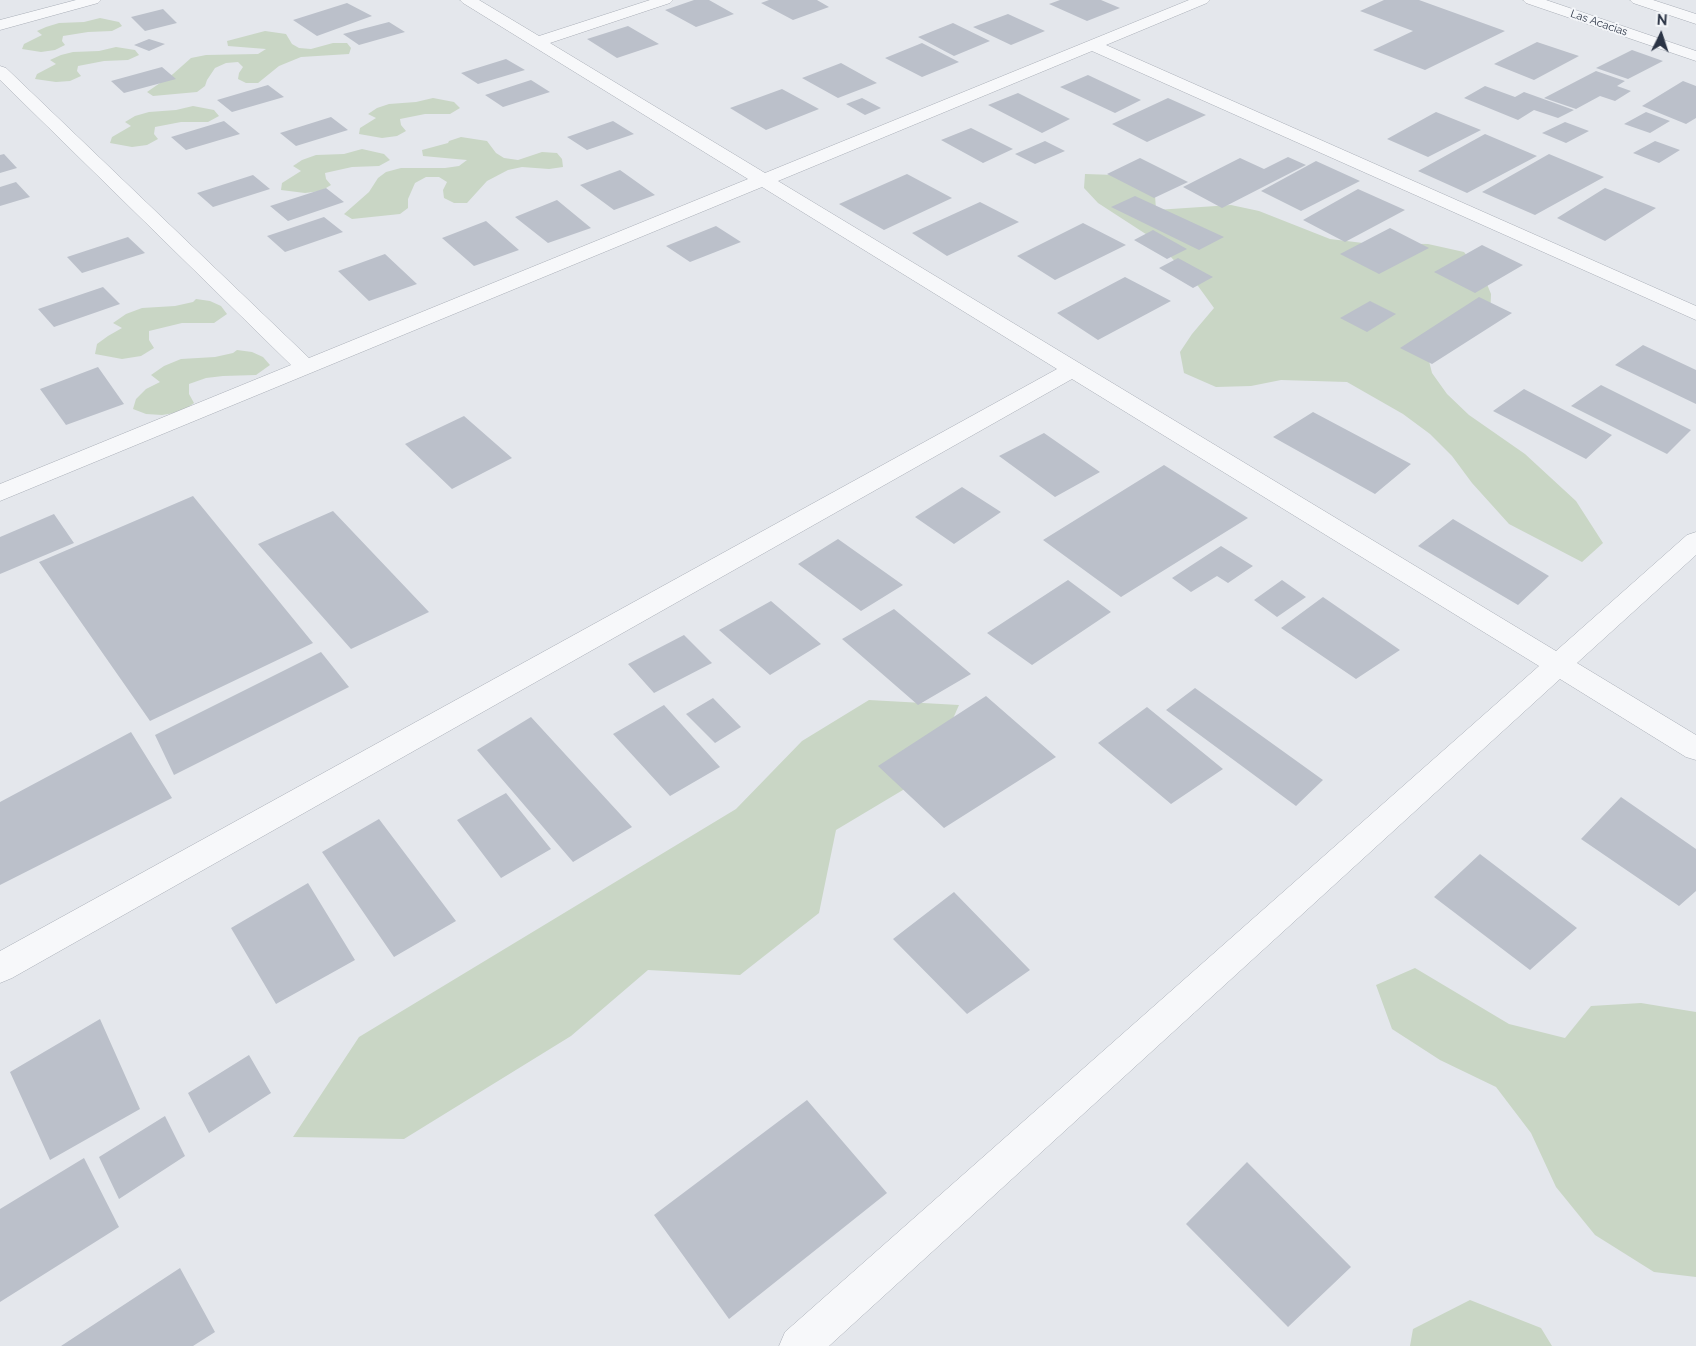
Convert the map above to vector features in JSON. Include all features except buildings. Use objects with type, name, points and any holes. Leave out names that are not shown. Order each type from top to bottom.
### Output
[{"type":"street","points":[[0,25],[94,0]]},
{"type":"street","points":[[468,0],[1696,749]]},
{"type":"street","points":[[537,42],[665,0]]},
{"type":"street","points":[[0,493],[1202,0]]},
{"type":"street","name":"Las Acacias","points":[[1531,0],[1696,56]]},
{"type":"street","points":[[1638,0],[1695,18]]},
{"type":"street","points":[[1093,45],[1696,314]]},
{"type":"street","points":[[0,71],[306,368]]},
{"type":"street","points":[[0,968],[1074,369]]},
{"type":"street","points":[[800,1346],[1696,541]]},
{"type":"green space","points":[[100,18],[119,22],[122,26],[112,31],[63,36],[62,41],[65,45],[55,50],[41,52],[22,49],[24,44],[42,35],[37,31],[46,27],[59,23],[84,22]]},
{"type":"green space","points":[[265,31],[286,34],[292,44],[299,48],[311,49],[333,43],[347,43],[351,48],[349,54],[301,57],[279,66],[258,83],[246,83],[238,79],[243,67],[238,62],[226,63],[215,68],[205,86],[197,92],[153,96],[147,92],[173,74],[191,58],[206,55],[258,54],[266,49],[228,46],[227,41]]},
{"type":"green space","points":[[116,47],[135,50],[139,55],[128,60],[104,61],[78,66],[77,71],[81,76],[70,81],[56,82],[35,79],[37,74],[56,64],[50,60],[61,55],[73,52],[99,51]]},
{"type":"green space","points":[[433,98],[454,102],[460,108],[450,114],[425,114],[400,119],[401,125],[406,131],[397,136],[382,138],[359,134],[360,128],[376,118],[368,114],[377,108],[389,104],[416,102]]},
{"type":"green space","points":[[193,106],[214,110],[219,116],[208,122],[181,122],[155,127],[154,134],[158,139],[147,145],[132,147],[110,143],[112,137],[131,126],[125,122],[135,116],[149,112],[176,110]]},
{"type":"green space","points":[[461,137],[487,141],[496,153],[504,158],[518,160],[542,152],[557,153],[562,159],[563,167],[549,169],[522,167],[508,170],[487,181],[467,203],[454,203],[444,198],[443,190],[447,182],[439,177],[426,177],[415,183],[408,199],[408,208],[400,214],[352,219],[344,214],[369,192],[378,178],[386,172],[401,168],[445,168],[459,166],[467,160],[423,156],[422,150],[448,143]]},
{"type":"green space","points":[[362,149],[384,154],[390,160],[379,166],[352,167],[325,173],[326,179],[331,185],[321,191],[305,193],[281,190],[282,183],[301,171],[293,166],[302,160],[316,155],[344,154]]},
{"type":"green space","points":[[1085,174],[1115,175],[1155,195],[1156,210],[1231,205],[1259,211],[1330,239],[1363,243],[1428,244],[1464,252],[1484,277],[1491,294],[1490,319],[1427,353],[1432,373],[1447,394],[1469,415],[1525,454],[1576,501],[1603,543],[1582,562],[1509,524],[1472,483],[1452,456],[1430,434],[1403,414],[1347,382],[1281,380],[1251,386],[1216,387],[1184,373],[1180,352],[1192,334],[1214,308],[1198,286],[1155,240],[1098,203],[1084,188]]},
{"type":"green space","points":[[196,299],[210,301],[221,306],[227,314],[214,323],[182,323],[149,331],[149,340],[154,348],[141,356],[122,359],[95,354],[97,344],[122,328],[113,323],[126,314],[142,308],[175,306],[193,302]]},
{"type":"green space","points":[[237,350],[252,352],[263,357],[270,365],[256,375],[206,378],[189,384],[189,394],[194,403],[181,412],[162,415],[146,414],[133,409],[136,399],[146,389],[160,382],[151,375],[164,366],[181,359],[215,357],[233,353]]},
{"type":"green space","points":[[869,700],[959,705],[928,775],[836,830],[819,913],[740,975],[648,970],[571,1036],[404,1139],[293,1137],[359,1037],[736,809],[802,741]]},
{"type":"green space","points":[[1415,968],[1509,1024],[1565,1038],[1591,1006],[1641,1003],[1696,1012],[1696,1277],[1654,1272],[1595,1235],[1556,1187],[1531,1133],[1496,1087],[1440,1060],[1392,1029],[1376,985]]},
{"type":"green space","points":[[1470,1300],[1541,1328],[1552,1346],[1410,1346],[1413,1329]]}]
